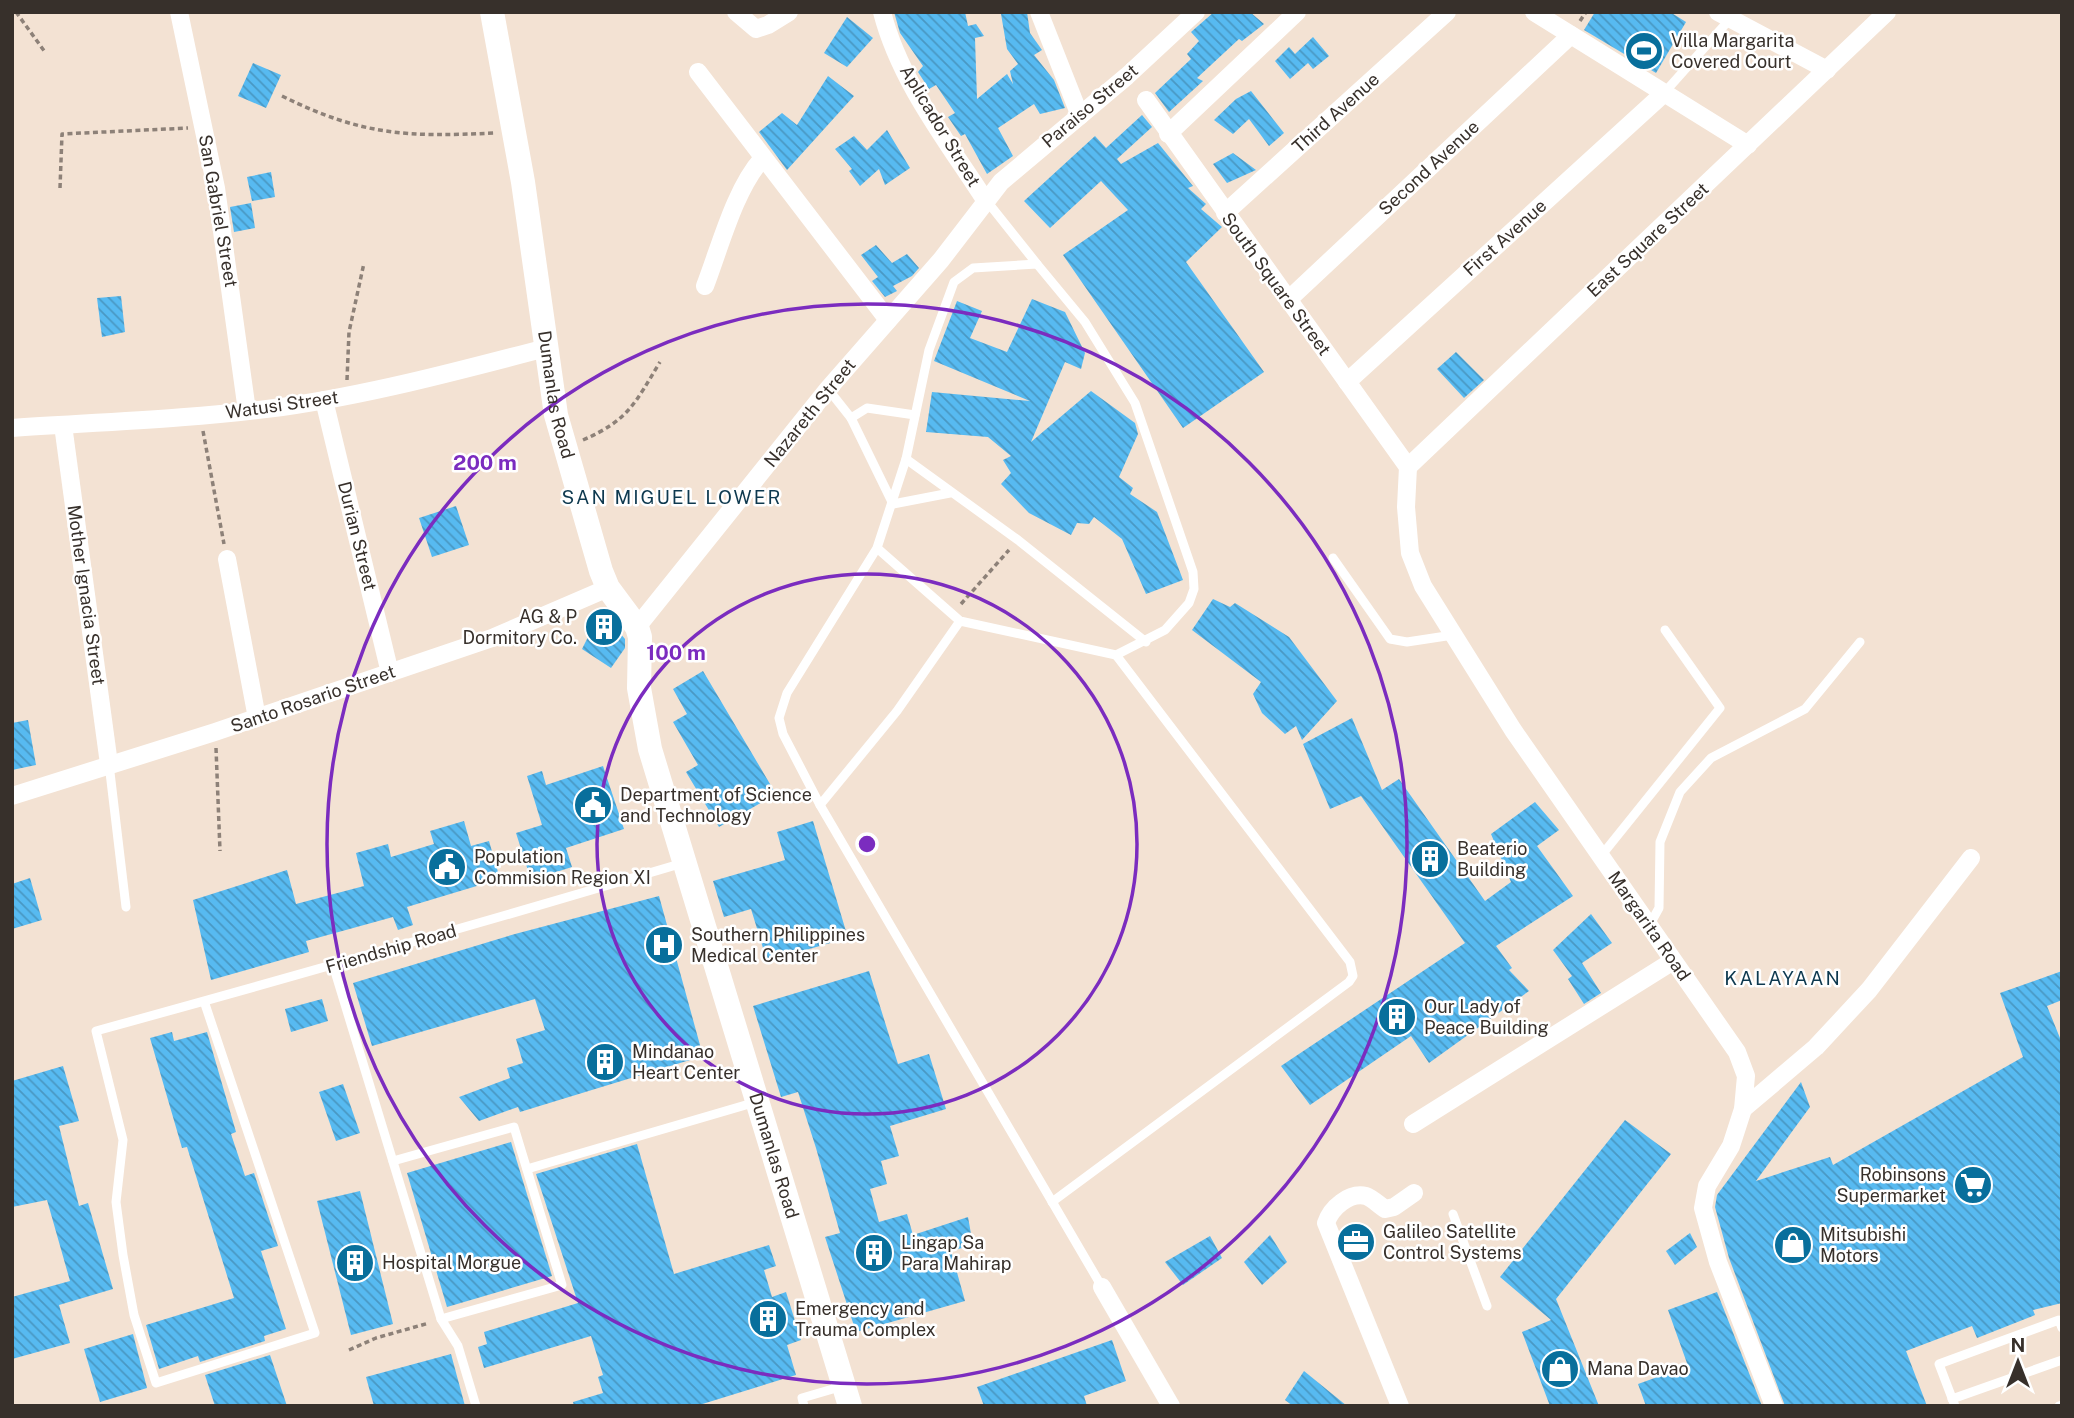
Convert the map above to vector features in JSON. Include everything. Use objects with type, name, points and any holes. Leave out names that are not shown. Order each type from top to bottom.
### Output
[{"type":"main road","name":"Dumanlas Road","points":[[492,12],[515,132],[546,348],[565,448],[608,588],[637,628],[640,637],[638,666],[641,710],[684,862],[846,1396]]},
{"type":"street","name":"San Gabriel Street","points":[[179,12],[204,127],[228,260],[247,411]]},
{"type":"street","points":[[736,12],[755,29],[768,25],[789,12]]},
{"type":"street","name":"Aplicador Street","points":[[882,12],[899,58],[919,99],[985,200]]},
{"type":"street","points":[[1039,12],[1080,117]]},
{"type":"street","name":"Paraiso Street","points":[[985,200],[1017,167],[1080,117],[1196,12]]},
{"type":"street","points":[[1168,134],[1297,12]]},
{"type":"street","name":"Third Avenue","points":[[1225,213],[1447,12]]},
{"type":"street","points":[[1534,12],[1662,95],[1748,145]]},
{"type":"street","name":"East Square Street","points":[[1408,467],[1887,12]]},
{"type":"street","points":[[1724,15],[1827,71]]},
{"type":"street","name":"Second Avenue","points":[[1288,300],[1571,35]]},
{"type":"street","points":[[698,72],[762,159],[888,320]]},
{"type":"street","name":"First Avenue","points":[[1347,382],[1662,95]]},
{"type":"street","name":"South Square Street","points":[[1146,100],[1408,467]]},
{"type":"street","points":[[705,286],[729,221],[752,172],[762,159]]},
{"type":"street","name":"Nazareth Street","points":[[637,628],[828,389],[941,260],[985,200]]},
{"type":"street","name":"Watusi Street","points":[[12,428],[200,416],[324,400],[387,389],[546,348]]},
{"type":"street","name":"Durian Street","points":[[324,400],[390,673]]},
{"type":"street","name":"Mother Ignacia Street","points":[[63,425],[109,764]]},
{"type":"street","name":"Margarita Road","points":[[1408,467],[1406,507],[1410,553],[1423,586],[1513,730],[1737,1052],[1746,1076],[1743,1109],[1731,1146],[1707,1186],[1703,1208],[1718,1262],[1774,1406]]},
{"type":"street","points":[[227,559],[257,718]]},
{"type":"street","name":"Santo Rosario Street","points":[[12,796],[215,732],[492,638],[608,588]]},
{"type":"street","points":[[1743,1109],[1816,1047],[1869,990],[1971,858]]},
{"type":"street","points":[[1413,1124],[1674,961]]},
{"type":"street","points":[[1400,1406],[1326,1223],[1329,1213],[1355,1196],[1367,1196],[1385,1209],[1394,1207],[1414,1194]]},
{"type":"street","points":[[1102,1287],[1171,1406]]},
{"type":"lane","points":[[1662,95],[1724,15]]},
{"type":"lane","points":[[877,548],[960,621],[1116,655],[1146,642],[1164,630],[1189,603],[1194,589],[1193,572],[1135,403],[1085,322],[985,200]]},
{"type":"lane","points":[[1037,264],[973,268],[954,282],[929,349],[906,459],[877,548],[782,706],[779,718],[783,734],[820,805],[1102,1287]]},
{"type":"lane","points":[[828,389],[851,418],[892,504]]},
{"type":"lane","points":[[1125,410],[1135,403]]},
{"type":"lane","points":[[851,418],[867,408],[915,415]]},
{"type":"lane","points":[[906,459],[1018,540],[1146,642]]},
{"type":"lane","points":[[892,504],[950,493]]},
{"type":"lane","points":[[1334,558],[1390,639],[1407,642],[1453,635]]},
{"type":"lane","points":[[820,805],[897,711],[960,621]]},
{"type":"lane","points":[[1601,856],[1720,708],[1665,630]]},
{"type":"lane","points":[[1649,926],[1659,908],[1660,842],[1680,792],[1711,758],[1805,709],[1860,642]]},
{"type":"lane","points":[[1052,1202],[1213,1085],[1353,976],[1350,962],[1116,655]]},
{"type":"lane","points":[[109,764],[126,906]]},
{"type":"lane","name":"Friendship Road","points":[[204,1001],[315,1333],[156,1383],[134,1315],[125,1267],[116,1202],[123,1140],[96,1031],[684,862]]},
{"type":"lane","points":[[333,965],[441,1319],[458,1346],[477,1406]]},
{"type":"lane","points":[[527,1169],[757,1101]]},
{"type":"lane","points":[[393,1161],[514,1126],[562,1285],[441,1319]]},
{"type":"lane","points":[[1453,1214],[1487,1306]]},
{"type":"lane","points":[[2062,1328],[2059,1320],[1939,1364],[1954,1403],[2062,1360]]},
{"type":"lane","points":[[804,1406],[802,1398],[846,1396]]},
{"type":"path","points":[[16,12],[46,52]]},
{"type":"path","points":[[282,96],[316,113],[380,133],[439,135],[515,132]]},
{"type":"path","points":[[60,188],[62,134],[204,127]]},
{"type":"path","points":[[348,396],[349,332],[364,263]]},
{"type":"path","points":[[565,448],[617,424],[631,411],[660,362]]},
{"type":"path","points":[[200,416],[227,559]]},
{"type":"path","points":[[952,614],[1018,540]]},
{"type":"path","points":[[215,732],[220,851]]},
{"type":"path","points":[[349,1350],[376,1338],[441,1319]]},
{"type":"building","points":[[894,12],[965,12],[968,26],[976,24],[984,36],[975,38],[977,99],[1007,74],[1013,84],[1010,71],[1018,64],[1007,49],[1001,14],[1027,12],[1030,33],[1042,50],[1034,55],[1054,80],[1065,108],[1040,114],[1034,104],[998,128],[1013,156],[987,174],[965,134],[961,136],[948,117],[955,113],[936,85],[929,89],[918,72],[923,66],[900,33]]},
{"type":"building","points":[[1214,12],[1250,12],[1264,24],[1242,41],[1239,39],[1197,78],[1203,81],[1169,112],[1155,93],[1191,59],[1187,54],[1199,41],[1191,32]]},
{"type":"building","name":"Villa Margarita Covered Court","points":[[1595,12],[1670,12],[1686,22],[1656,73],[1584,30]]},
{"type":"building","points":[[847,17],[873,38],[847,67],[824,53]]},
{"type":"building","points":[[1313,37],[1329,56],[1313,69],[1308,63],[1290,79],[1275,61],[1289,47],[1295,54]]},
{"type":"building","points":[[253,63],[281,75],[266,108],[238,96]]},
{"type":"building","points":[[828,76],[854,96],[787,170],[759,132],[782,113],[797,125]]},
{"type":"building","points":[[1251,91],[1284,133],[1269,146],[1249,119],[1233,134],[1214,120],[1236,99]]},
{"type":"building","points":[[1142,115],[1152,127],[1117,159],[1121,164],[1158,143],[1193,186],[1188,188],[1206,204],[1201,209],[1222,227],[1186,262],[1264,372],[1183,428],[1063,255],[1128,210],[1101,181],[1050,228],[1024,201],[1095,136],[1106,148]]},
{"type":"building","points":[[887,130],[910,168],[885,185],[879,169],[860,186],[849,171],[852,169],[835,149],[854,136],[867,150]]},
{"type":"building","points":[[1233,153],[1256,170],[1227,183],[1213,164]]},
{"type":"building","points":[[271,172],[275,197],[252,201],[247,177]]},
{"type":"building","points":[[251,203],[255,228],[234,232],[230,207]]},
{"type":"building","points":[[876,245],[892,263],[907,254],[919,268],[912,276],[893,286],[897,291],[885,297],[872,281],[878,277],[861,255]]},
{"type":"building","points":[[121,296],[125,332],[102,337],[97,298]]},
{"type":"building","points":[[1032,299],[1065,312],[1085,353],[1081,369],[1065,362],[1031,442],[1091,391],[1135,423],[1138,434],[1119,477],[1133,488],[1130,494],[1157,512],[1183,580],[1146,594],[1122,539],[1094,517],[1089,524],[1077,523],[1071,535],[1029,513],[1001,484],[1011,473],[1003,460],[1011,456],[988,437],[926,432],[932,392],[1030,401],[934,361],[957,301],[982,311],[970,338],[1007,352]]},
{"type":"building","points":[[1456,352],[1484,380],[1464,398],[1437,369]]},
{"type":"building","points":[[456,506],[469,545],[432,557],[419,518]]},
{"type":"building","points":[[1213,599],[1230,607],[1235,603],[1289,637],[1337,701],[1302,740],[1296,726],[1285,734],[1262,713],[1253,694],[1261,682],[1192,630]]},
{"type":"building","name":"AG & P Dormitory Co.","points":[[601,611],[625,639],[625,648],[611,668],[582,649]]},
{"type":"building","points":[[703,671],[776,794],[719,827],[686,772],[698,765],[673,722],[687,714],[673,689]]},
{"type":"building","points":[[1352,718],[1382,790],[1399,779],[1485,901],[1511,882],[1491,834],[1535,802],[1559,830],[1537,846],[1573,896],[1496,946],[1512,968],[1509,970],[1529,991],[1429,1063],[1411,1036],[1310,1105],[1281,1066],[1465,943],[1361,796],[1330,809],[1303,744]]},
{"type":"building","points":[[28,720],[36,765],[12,770],[12,723]]},
{"type":"building","points":[[603,766],[624,829],[566,848],[572,867],[531,880],[516,833],[542,825],[527,776],[542,771],[546,785]]},
{"type":"building","points":[[464,821],[471,846],[489,841],[500,879],[407,907],[413,925],[398,930],[393,917],[306,941],[309,952],[211,980],[193,900],[287,870],[296,904],[364,886],[356,853],[388,844],[391,857],[434,844],[430,831]]},
{"type":"building","points":[[813,821],[848,938],[767,961],[751,909],[724,917],[713,881],[785,860],[777,832]]},
{"type":"building","points":[[30,878],[42,920],[12,929],[12,884]]},
{"type":"building","points":[[659,896],[703,1056],[520,1112],[518,1107],[479,1121],[459,1097],[510,1078],[507,1068],[523,1063],[516,1039],[545,1030],[535,999],[372,1046],[353,983],[515,934]]},
{"type":"building","points":[[1591,914],[1612,943],[1582,963],[1601,993],[1584,1004],[1568,979],[1572,976],[1553,950]]},
{"type":"building","points":[[869,971],[898,1064],[929,1054],[946,1109],[890,1126],[899,1156],[881,1161],[887,1184],[870,1189],[879,1222],[907,1214],[913,1235],[968,1217],[973,1245],[951,1251],[965,1301],[856,1332],[825,1237],[840,1233],[816,1148],[798,1092],[781,1097],[753,1006]]},
{"type":"building","points":[[2062,971],[2062,1000],[2047,1006],[2062,1043],[2062,1303],[2033,1310],[2035,1315],[1977,1338],[1972,1326],[1906,1351],[1927,1406],[1785,1406],[1729,1258],[1715,1207],[1717,1195],[1801,1082],[1810,1107],[1756,1181],[1830,1157],[1833,1165],[2023,1057],[2000,993]]},
{"type":"building","points":[[322,999],[328,1021],[291,1032],[285,1009]]},
{"type":"building","points":[[172,1032],[174,1041],[207,1032],[236,1132],[231,1134],[245,1176],[254,1173],[278,1246],[261,1251],[286,1329],[264,1336],[265,1341],[200,1362],[198,1356],[159,1369],[146,1325],[234,1298],[187,1147],[182,1148],[150,1038]]},
{"type":"building","points":[[63,1066],[79,1121],[59,1126],[79,1206],[88,1203],[113,1289],[59,1305],[70,1343],[12,1359],[12,1297],[70,1281],[47,1200],[12,1207],[12,1081]]},
{"type":"building","points":[[343,1084],[360,1133],[336,1141],[319,1092]]},
{"type":"building","points":[[1625,1120],[1671,1154],[1556,1299],[1599,1406],[1550,1406],[1522,1332],[1551,1320],[1500,1277]]},
{"type":"building","points":[[511,1142],[552,1276],[447,1307],[407,1173]]},
{"type":"building","points":[[637,1144],[674,1274],[769,1245],[776,1266],[764,1270],[772,1297],[786,1292],[801,1340],[787,1345],[796,1375],[696,1406],[574,1406],[573,1402],[603,1393],[598,1377],[603,1375],[591,1336],[484,1368],[478,1347],[487,1344],[484,1332],[578,1303],[536,1174]]},
{"type":"building","name":"Hospital Morgue","points":[[360,1191],[393,1324],[351,1335],[317,1201]]},
{"type":"building","points":[[1690,1233],[1697,1247],[1675,1265],[1666,1251]]},
{"type":"building","points":[[1270,1235],[1287,1262],[1262,1285],[1244,1262]]},
{"type":"building","points":[[1210,1236],[1222,1258],[1183,1285],[1165,1262]]},
{"type":"building","points":[[1717,1292],[1762,1406],[1646,1406],[1638,1384],[1688,1366],[1668,1310]]},
{"type":"building","points":[[133,1334],[147,1388],[100,1402],[84,1349]]},
{"type":"building","points":[[1112,1340],[1126,1381],[1084,1396],[1087,1406],[984,1406],[977,1387]]},
{"type":"building","points":[[451,1354],[465,1406],[374,1406],[366,1377]]},
{"type":"building","points":[[270,1355],[287,1406],[215,1406],[205,1375]]},
{"type":"building","points":[[1304,1371],[1347,1406],[1293,1406],[1285,1400]]},
{"type":"place","name":"Villa Margarita Covered Court","points":[[1644,51]]},
{"type":"place","name":"AG & P Dormitory Co.","points":[[604,627]]},
{"type":"place","name":"Department of Science and Technology","points":[[593,805]]},
{"type":"place","name":"Beaterio Building","points":[[1430,859]]},
{"type":"place","name":"Population Commision Region XI","points":[[447,867]]},
{"type":"place","name":"Southern Philippines Medical Center","points":[[664,945]]},
{"type":"place","name":"Our Lady of Peace Building","points":[[1397,1017]]},
{"type":"place","name":"Mindanao Heart Center","points":[[605,1062]]},
{"type":"place","name":"Robinsons Supermarket","points":[[1973,1185]]},
{"type":"place","name":"Galileo Satellite Control Systems","points":[[1356,1242]]},
{"type":"place","name":"Mitsubishi Motors","points":[[1793,1245]]},
{"type":"place","name":"Lingap Sa Para Mahirap","points":[[874,1253]]},
{"type":"place","name":"Hospital Morgue","points":[[355,1263]]},
{"type":"place","name":"Emergency and Trauma Complex","points":[[768,1319]]},
{"type":"place","name":"Mana Davao","points":[[1560,1369]]},
{"type":"district","name":"SAN MIGUEL LOWER","points":[[672,497]]},
{"type":"district","name":"KALAYAAN","points":[[1783,978]]}]
